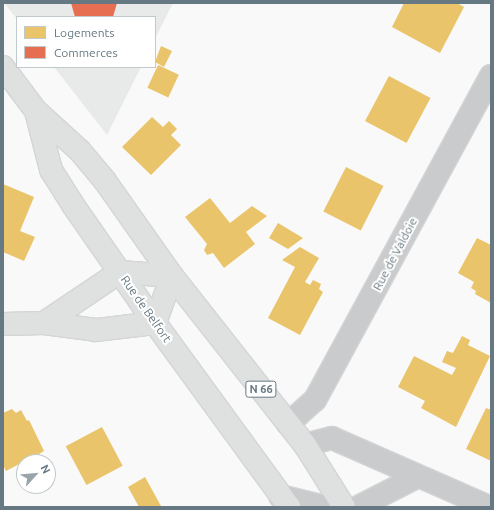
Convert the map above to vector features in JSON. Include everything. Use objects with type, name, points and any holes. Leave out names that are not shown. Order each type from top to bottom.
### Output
[{"type":"main road","name":"Rue de Belfort","points":[[3,67],[36,111],[80,151],[105,181],[172,276],[306,445],[344,507]]},
{"type":"main road","name":"Rue de Belfort","points":[[36,111],[52,170],[73,205],[155,322],[285,501]]},
{"type":"main road","points":[[3,324],[44,323],[96,330],[155,322],[172,276],[120,272],[44,323]]},
{"type":"street","name":"Rue de Valdoie","points":[[288,424],[315,400],[491,76]]},
{"type":"street","points":[[306,445],[332,438],[417,477],[489,507]]},
{"type":"street","points":[[358,507],[417,477]]},
{"type":"street","points":[[285,501],[325,507]]},
{"type":"shaded area","points":[[4,3],[173,3],[156,37],[156,16],[16,16],[16,18]]},
{"type":"shaded area","points":[[55,68],[140,68],[107,135]]},
{"type":"building: Logements","points":[[404,3],[457,3],[464,7],[440,53],[392,27]]},
{"type":"building: Logements","points":[[161,46],[172,51],[164,67],[156,63]]},
{"type":"building: Logements","points":[[158,65],[179,75],[168,97],[147,88]]},
{"type":"building: Logements","points":[[389,76],[430,98],[407,143],[365,121]]},
{"type":"building: Logements","points":[[152,117],[163,127],[169,121],[177,129],[171,135],[181,145],[151,175],[122,147]]},
{"type":"building: Logements","points":[[346,167],[383,186],[361,231],[323,212]]},
{"type":"building: Logements","points":[[3,184],[34,197],[20,231],[35,237],[24,261],[3,252]]},
{"type":"building: Logements","points":[[210,198],[230,223],[252,206],[267,216],[246,232],[255,244],[224,268],[213,253],[207,255],[204,250],[207,244],[185,217]]},
{"type":"building: Logements","points":[[278,223],[303,238],[288,249],[269,238]]},
{"type":"building: Logements","points":[[477,238],[491,245],[491,303],[475,294],[476,291],[471,288],[474,282],[458,273]]},
{"type":"building: Logements","points":[[300,247],[319,258],[305,282],[310,285],[313,280],[321,284],[319,289],[323,292],[300,335],[268,318],[295,267],[282,260]]},
{"type":"building: Logements","points":[[462,336],[470,340],[468,345],[490,356],[456,427],[421,408],[425,401],[398,387],[414,356],[452,375],[456,368],[442,362],[447,351],[453,353]]},
{"type":"building: Logements","points":[[486,408],[491,410],[491,461],[466,449]]},
{"type":"building: Logements","points":[[12,409],[16,413],[21,410],[27,421],[29,420],[44,451],[39,454],[16,454],[16,466],[6,471],[3,465],[3,413]]},
{"type":"building: Logements","points":[[102,427],[123,466],[86,485],[66,446]]},
{"type":"building: Logements","points":[[145,477],[161,506],[160,507],[139,507],[128,487]]},
{"type":"building: Commerces","points":[[71,3],[117,3],[113,16],[75,16]]}]
